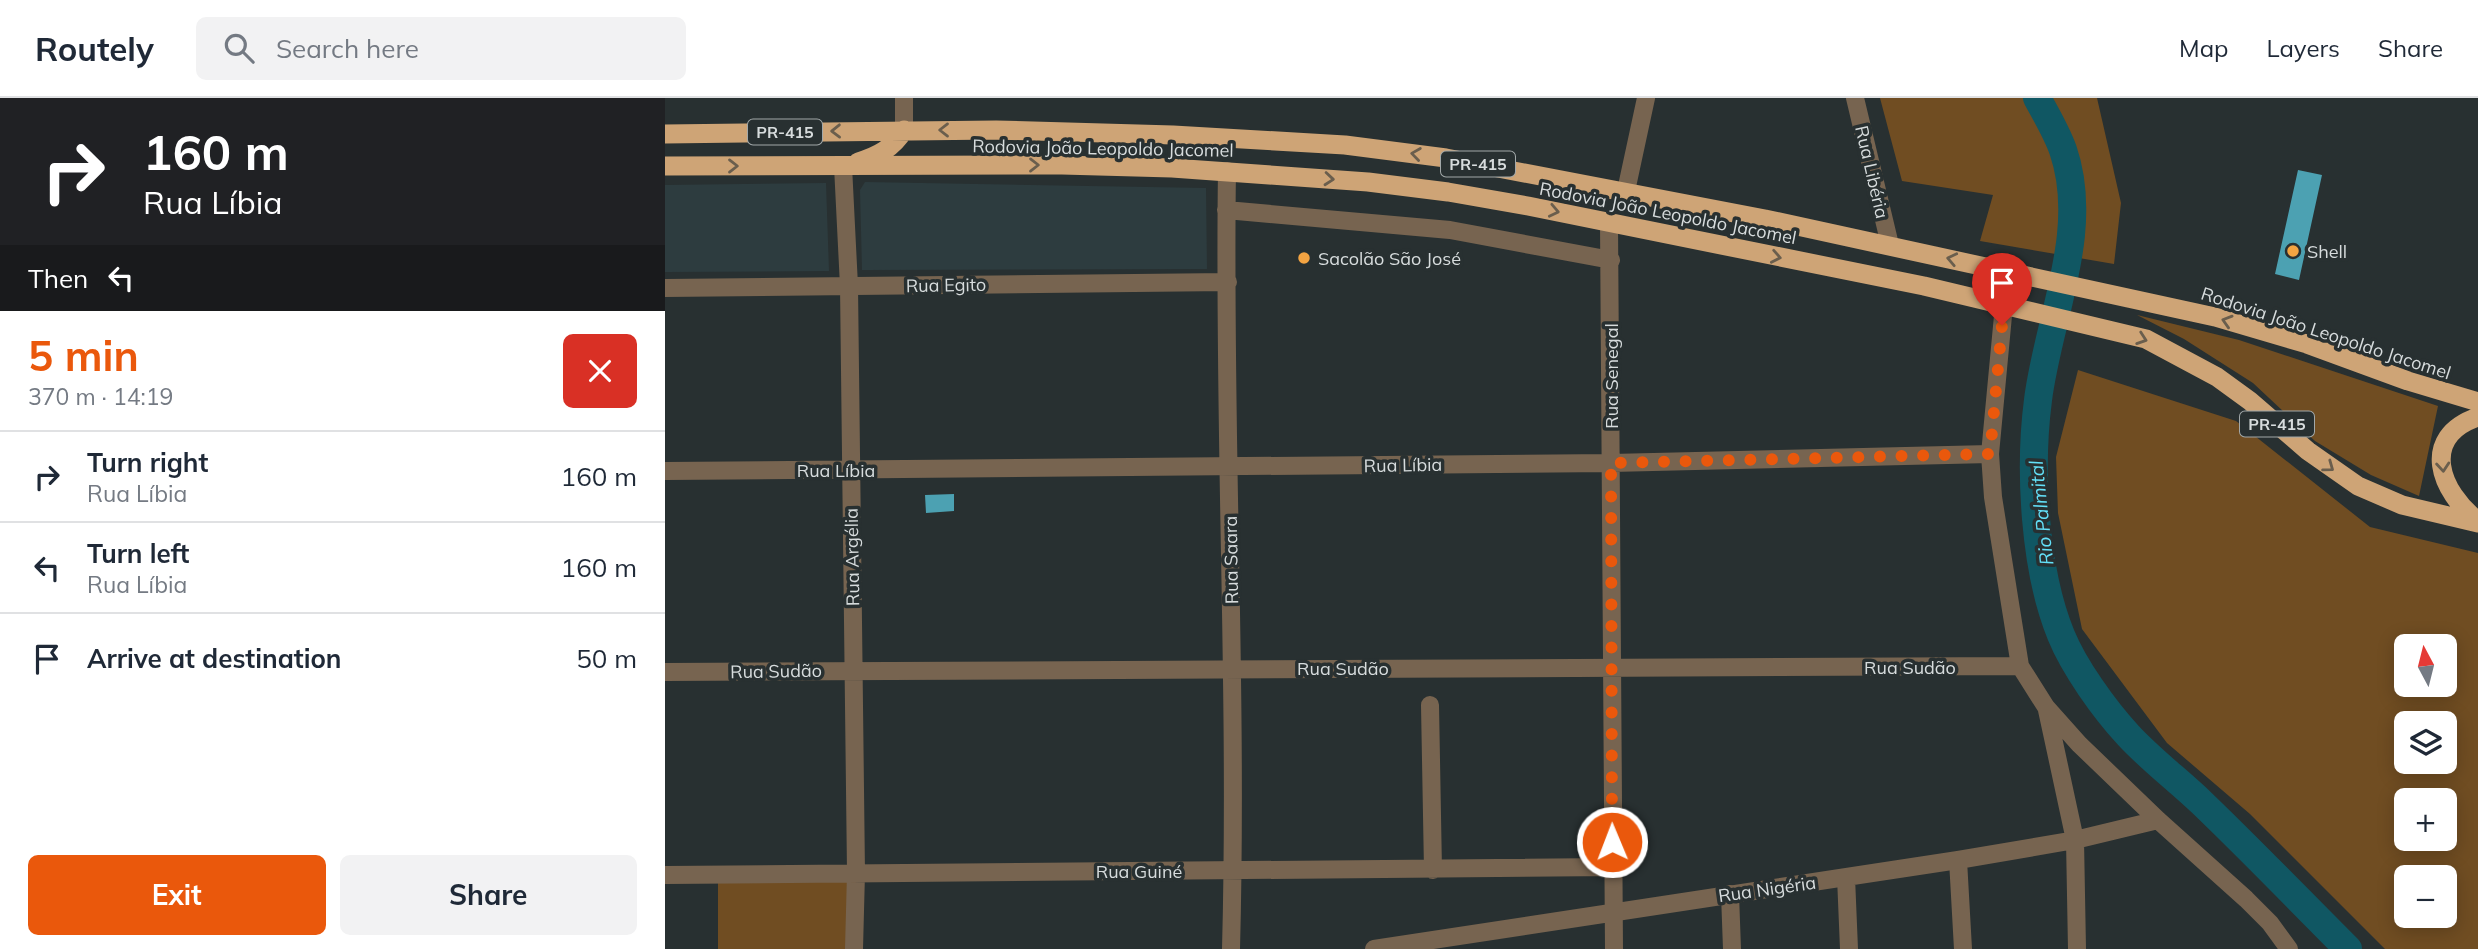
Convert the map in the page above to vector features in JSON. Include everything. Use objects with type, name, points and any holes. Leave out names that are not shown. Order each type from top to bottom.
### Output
[{"type":"highway","name":"Rodovia João Leopoldo Jacomel","points":[[665,134],[904,130],[1173,135],[1345,145],[1446,158],[1626,191],[1890,245],[2228,321],[2307,344],[2408,381],[2478,402]]},
{"type":"highway","points":[[843,166],[874,157],[891,147],[904,130]]},
{"type":"highway","name":"Rodovia João Leopoldo Jacomel","points":[[665,166],[1062,165],[1227,171],[1368,182],[1448,192],[1609,223],[1924,286],[2146,339],[2195,364],[2250,401],[2308,451],[2358,486],[2402,506],[2478,522]]},
{"type":"highway","points":[[2478,416],[2454,429],[2442,449],[2441,462],[2448,490],[2478,522]]},
{"type":"street","points":[[904,98],[904,130]]},
{"type":"street","points":[[1626,191],[1646,98]]},
{"type":"street","name":"Rua Libéria","points":[[1855,98],[1890,245]]},
{"type":"street","name":"Rua Argélia","points":[[843,166],[849,286],[856,873],[854,949]]},
{"type":"street","name":"Rua Saara","points":[[1227,171],[1233,668],[1231,949]]},
{"type":"street","points":[[1226,210],[1450,230],[1611,260]]},
{"type":"street","name":"Rua Senegal","points":[[1609,223],[1613,949]]},
{"type":"street","name":"Rua Egito","points":[[665,288],[1228,282]]},
{"type":"street","points":[[2004,305],[1990,454],[1993,497],[2020,666],[2046,707],[2106,772],[2246,899],[2270,923],[2288,949]]},
{"type":"street","name":"Rua Líbia","points":[[665,471],[1611,463],[1990,454]]},
{"type":"street","name":"Rua Sudão","points":[[665,672],[2020,666]]},
{"type":"street","points":[[1430,705],[1433,870]]},
{"type":"street","points":[[2046,707],[2075,840],[2077,949]]},
{"type":"street","name":"Rua Nigéria","points":[[1374,949],[1958,860],[2075,840],[2158,820]]},
{"type":"street","points":[[1958,860],[1963,949]]},
{"type":"street","name":"Rua Guiné","points":[[665,875],[1612,867]]},
{"type":"street","points":[[1846,877],[1849,949]]},
{"type":"street","points":[[1730,894],[1732,949]]},
{"type":"shaded area","points":[[1880,98],[2097,98],[2121,203],[2114,264],[1980,241],[1993,195],[1902,181]]},
{"type":"shaded area","points":[[865,182],[1206,188],[1207,269],[862,270],[860,190]]},
{"type":"shaded area","points":[[826,183],[829,271],[665,272],[665,185]]},
{"type":"shaded area","points":[[2137,315],[2239,340],[2438,406],[2419,496],[2371,475],[2315,441],[2253,383],[2184,339]]},
{"type":"shaded area","points":[[2078,370],[2236,421],[2370,527],[2478,553],[2478,949],[2385,949],[2250,814],[2167,743],[2082,629],[2058,513],[2056,457]]},
{"type":"shaded area","points":[[856,873],[854,949],[718,949],[718,875]]},
{"type":"building","name":"Shell","points":[[2298,170],[2322,175],[2299,280],[2275,274]]},
{"type":"building","points":[[954,494],[954,511],[926,513],[925,495]]},
{"type":"waterway","name":"Rio Palmital","points":[[2037,98],[2063,150],[2070,181],[2072,212],[2065,275],[2038,400],[2034,457],[2039,550],[2052,609],[2061,635],[2090,687],[2128,735],[2221,821],[2348,949]]},
{"type":"place","name":"Shell","points":[[2293,251]]},
{"type":"place","name":"Sacolão São José","points":[[1304,258]]},
{"type":"route","points":[[1612,842],[1611,463],[1990,454],[2002,325]]}]
